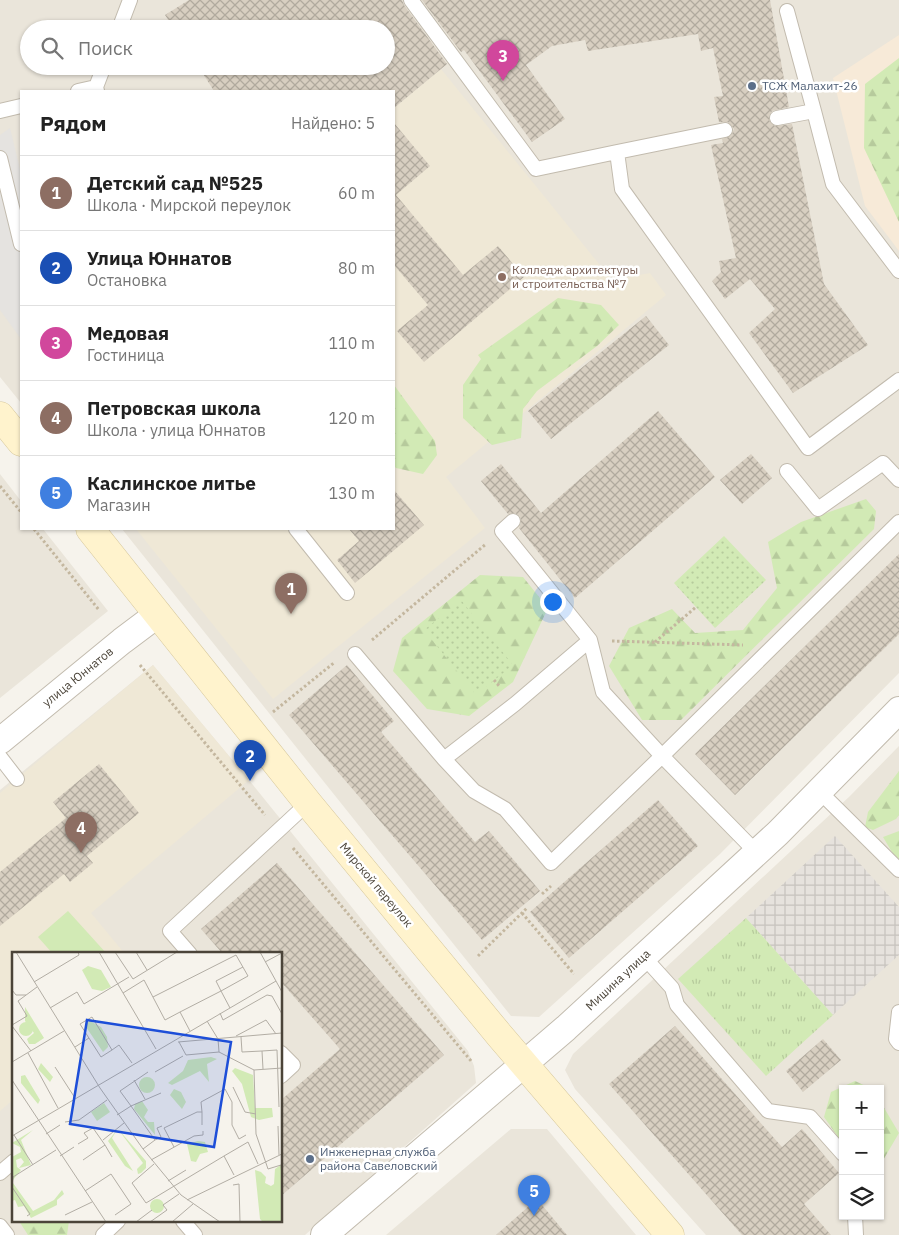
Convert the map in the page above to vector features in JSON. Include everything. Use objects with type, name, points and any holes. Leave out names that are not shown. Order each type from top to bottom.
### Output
[{"type":"street","points":[[0,416],[20,441]]},
{"type":"street","name":"Мирской переулок","points":[[91,530],[308,803],[524,1064],[669,1235]]},
{"type":"street","name":"улица Юннатов","points":[[0,741],[122,641],[158,614]]},
{"type":"street","name":"Мишина улица","points":[[338,1231],[757,853],[899,710]]},
{"type":"lane","points":[[122,20],[130,0]]},
{"type":"lane","points":[[411,0],[536,169],[725,130]]},
{"type":"lane","points":[[787,11],[833,184],[899,271]]},
{"type":"lane","points":[[97,89],[101,75]]},
{"type":"lane","points":[[0,111],[20,106]]},
{"type":"lane","points":[[777,118],[814,111]]},
{"type":"lane","points":[[617,152],[622,189],[808,448],[899,380]]},
{"type":"lane","points":[[0,158],[20,240]]},
{"type":"lane","points":[[787,471],[818,509],[883,464],[899,480]]},
{"type":"lane","points":[[513,522],[502,531],[590,640],[603,692],[662,756],[757,853]]},
{"type":"lane","points":[[356,654],[444,759],[474,791],[505,809],[551,862],[662,756],[899,522]]},
{"type":"lane","points":[[297,530],[347,593]]},
{"type":"lane","points":[[444,759],[515,704],[590,640]]},
{"type":"lane","points":[[0,757],[17,780]]},
{"type":"lane","points":[[819,791],[899,870]]},
{"type":"lane","points":[[188,952],[170,931],[308,803]]},
{"type":"lane","points":[[643,956],[672,988],[677,1005],[768,1111],[810,1117],[839,1150]]},
{"type":"lane","points":[[899,1012],[896,1039],[899,1043]]},
{"type":"lane","points":[[282,1054],[293,1065],[282,1075]]},
{"type":"lane","points":[[0,1173],[12,1163]]},
{"type":"lane","points":[[855,1220],[856,1235]]},
{"type":"lane","points":[[103,1235],[117,1222]]},
{"type":"lane","points":[[183,1222],[195,1235]]},
{"type":"lane","points":[[0,1226],[7,1235]]},
{"type":"path","points":[[0,486],[20,511]]},
{"type":"path","points":[[35,530],[99,610]]},
{"type":"path","points":[[274,712],[333,663],[356,654],[502,531]]},
{"type":"path","points":[[654,642],[696,607]]},
{"type":"path","points":[[590,640],[774,645]]},
{"type":"path","points":[[140,665],[472,1062]]},
{"type":"path","points":[[478,956],[527,908]]},
{"type":"path","points":[[522,913],[574,974]]},
{"type":"shaded area","points":[[0,0],[899,0],[899,673],[720,854],[539,1017],[511,1016],[123,530],[395,530],[395,90],[20,90],[20,402],[0,377]]},
{"type":"shaded area","points":[[899,35],[899,251],[865,206],[833,78]]},
{"type":"shaded area","name":"Колледж архитектуры и строительства №7","points":[[441,69],[612,280],[650,273],[666,295],[446,477],[485,528],[273,699],[137,530],[395,530],[395,107]]},
{"type":"shaded area","points":[[10,128],[20,169],[20,338],[0,310],[0,135]]},
{"type":"shaded area","points":[[0,474],[20,500],[20,530],[44,530],[108,611],[0,698]]},
{"type":"shaded area","points":[[153,665],[249,780],[468,1051],[474,1066],[476,1083],[305,1235],[0,1235],[0,790]]},
{"type":"shaded area","points":[[153,665],[249,780],[91,913],[123,952],[12,952],[12,1101],[0,1111],[0,793]]},
{"type":"shaded area","points":[[899,746],[899,1235],[706,1235],[575,1089],[565,1070],[573,1054],[850,796]]},
{"type":"shaded area","points":[[835,836],[899,907],[899,955],[833,1015],[746,918]]},
{"type":"shaded area","points":[[511,1129],[547,1129],[636,1235],[386,1235]]},
{"type":"green space","points":[[899,58],[899,222],[864,148],[865,84]]},
{"type":"green space","points":[[558,298],[601,305],[619,325],[597,346],[537,391],[523,409],[521,438],[492,445],[463,418],[463,385],[481,359],[478,355]]},
{"type":"green space","points":[[395,386],[435,441],[437,455],[423,474],[396,468]]},
{"type":"green space","points":[[866,499],[876,511],[874,529],[681,720],[642,720],[609,666],[629,628],[672,609],[695,633],[743,630],[777,588],[768,542],[801,522]]},
{"type":"green space","points":[[724,536],[766,580],[715,628],[674,583]]},
{"type":"green space","points":[[480,575],[523,577],[548,608],[513,682],[469,716],[427,709],[393,671],[402,638]]},
{"type":"green space","points":[[461,600],[513,665],[476,695],[424,630]]},
{"type":"green space","points":[[899,771],[899,815],[896,819],[873,830],[865,827],[868,812]]},
{"type":"green space","points":[[899,831],[899,864],[883,837]]},
{"type":"green space","points":[[68,911],[105,952],[51,952],[38,937]]},
{"type":"green space","points":[[746,918],[833,1015],[766,1076],[678,979]]},
{"type":"green space","points":[[855,1081],[864,1085],[846,1085]]},
{"type":"green space","points":[[839,1088],[839,1138],[824,1117],[831,1092]]},
{"type":"green space","points":[[884,1108],[899,1133],[884,1159]]},
{"type":"green space","points":[[20,1222],[69,1222],[67,1235],[28,1235]]},
{"type":"building","points":[[189,0],[402,0],[447,64],[395,107],[395,90],[213,90],[204,75],[395,75],[395,20],[168,20],[165,15]]},
{"type":"building","points":[[422,0],[770,0],[789,107],[772,111],[769,120],[775,126],[792,124],[824,284],[868,345],[793,393],[749,333],[775,309],[750,279],[725,299],[712,281],[721,272],[719,261],[736,258],[711,145],[723,143],[722,139],[731,136],[734,129],[728,122],[719,122],[714,97],[723,96],[713,48],[701,51],[698,34],[588,51],[585,40],[552,46],[526,65],[565,119],[532,142],[464,50],[461,52]]},
{"type":"building","points":[[395,124],[430,166],[396,195],[463,275],[498,246],[524,277],[424,362],[397,331],[428,305],[395,266]]},
{"type":"building","points":[[646,316],[669,345],[551,439],[528,411]]},
{"type":"building","points":[[658,411],[715,477],[575,598],[519,528],[521,523],[520,516],[515,513],[508,514],[481,481],[501,464],[541,513]]},
{"type":"building","points":[[751,454],[772,478],[742,504],[720,480]]},
{"type":"building","points":[[395,491],[424,525],[355,583],[337,560],[359,541],[350,530],[395,530]]},
{"type":"building","points":[[899,554],[899,634],[735,795],[695,754]]},
{"type":"building","points":[[347,665],[394,721],[381,732],[475,842],[489,831],[540,891],[482,940],[289,715]]},
{"type":"building","points":[[99,764],[139,813],[87,856],[93,863],[70,882],[64,874],[0,926],[0,872],[66,818],[53,802]]},
{"type":"building","points":[[658,800],[698,846],[569,958],[530,912]]},
{"type":"building","points":[[277,863],[444,1055],[282,1195],[282,1099],[340,1049],[282,983],[282,952],[221,952],[201,929]]},
{"type":"building","points":[[675,1026],[782,1147],[802,1129],[839,1173],[804,1204],[831,1235],[742,1235],[609,1084]]},
{"type":"building","points":[[823,1039],[841,1060],[803,1092],[786,1071]]},
{"type":"building","points":[[537,1199],[567,1235],[496,1235]]},
{"type":"place","name":"Медовая","points":[[503,81]]},
{"type":"place","name":"ТСЖ Малахит-26","points":[[752,86]]},
{"type":"place","name":"Колледж архитектуры и строительства №7","points":[[502,277]]},
{"type":"place","name":"Детский сад №525","points":[[291,614]]},
{"type":"place","name":"Улица Юннатов","points":[[250,781]]},
{"type":"place","name":"Петровская школа","points":[[81,853]]},
{"type":"place","name":"Инженерная служба района Савеловский","points":[[310,1159]]},
{"type":"place","name":"Каслинское литье","points":[[534,1216]]}]
